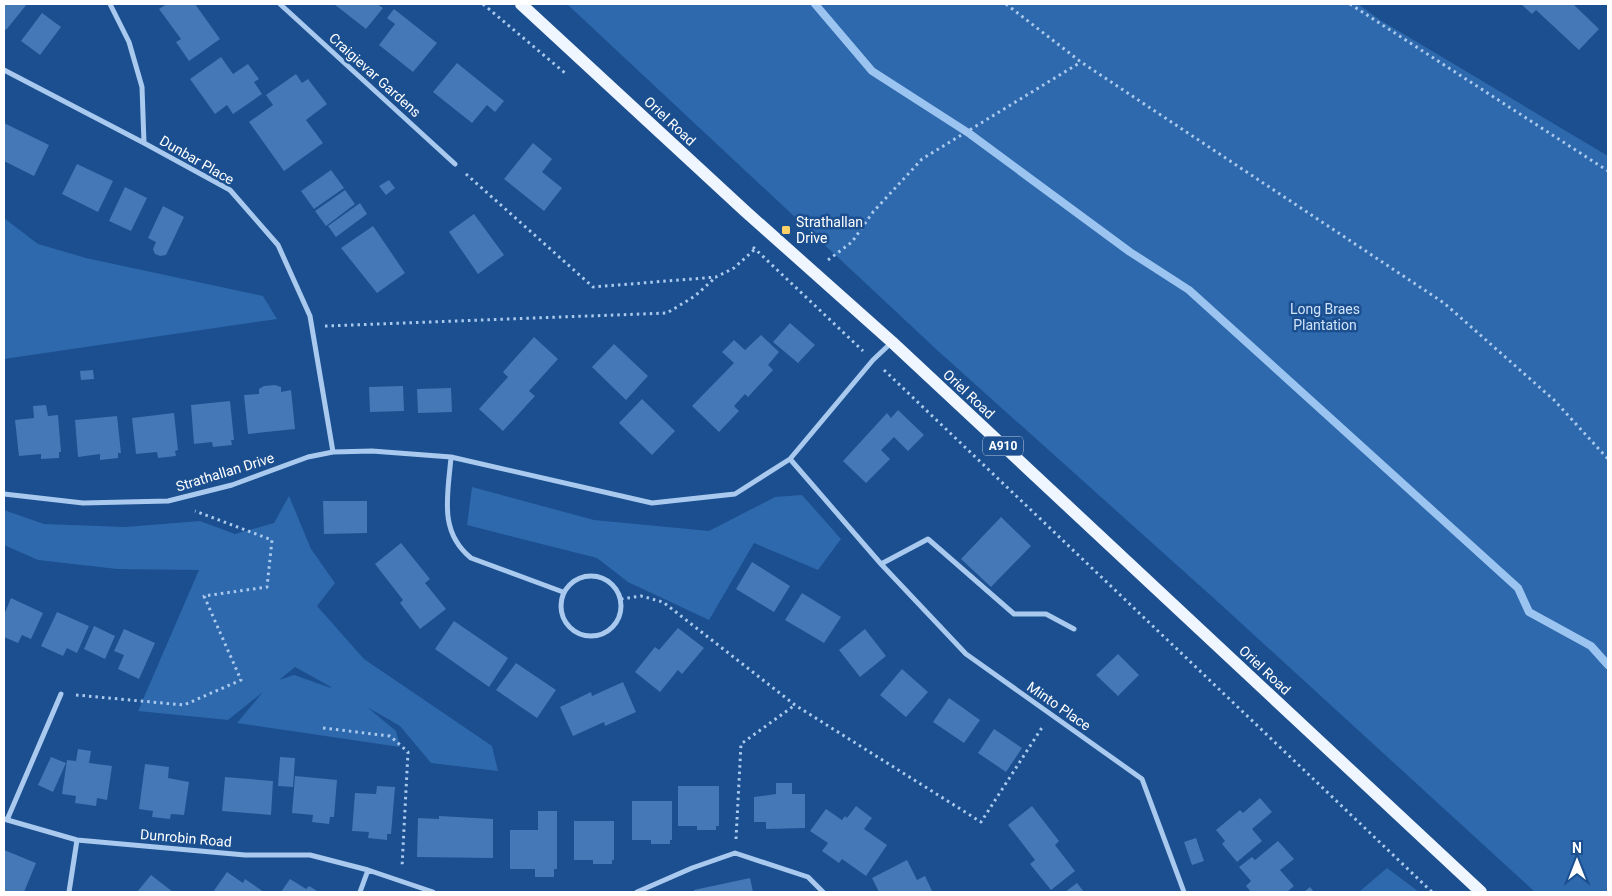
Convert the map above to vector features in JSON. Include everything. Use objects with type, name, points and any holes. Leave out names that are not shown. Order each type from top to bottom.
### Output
[{"type":"main road","name":"Oriel Road","points":[[521,4],[738,204],[892,342],[1481,892]]},
{"type":"street","points":[[110,4],[130,42],[142,87],[144,143]]},
{"type":"street","name":"Craigievar Gardens","points":[[280,4],[455,164]]},
{"type":"street","name":"Dunbar Place","points":[[4,70],[230,190],[278,245],[310,316],[333,452]]},
{"type":"street","name":"Strathallan Drive","points":[[4,494],[83,503],[168,501],[232,485],[308,457],[333,452],[372,451],[451,457],[652,504],[735,494],[790,459],[873,360],[892,342]]},
{"type":"street","points":[[451,457],[448,522],[453,539],[461,550],[471,558],[563,592]]},
{"type":"street","name":"Minto Place","points":[[790,459],[880,564],[966,654],[1142,779],[1184,892]]},
{"type":"street","points":[[880,564],[928,539],[1014,614],[1046,614],[1074,629]]},
{"type":"street","points":[[593,576],[606,580],[614,586],[621,599],[620,615],[615,625],[604,634],[593,637],[577,634],[565,623],[560,612],[563,592],[572,582],[580,577],[593,576]]},
{"type":"street","points":[[5,820],[61,694]]},
{"type":"street","name":"Dunrobin Road","points":[[5,820],[77,840],[245,855],[310,855],[368,870],[433,892]]},
{"type":"street","points":[[69,892],[77,840]]},
{"type":"street","points":[[637,892],[735,852],[808,877],[823,892]]},
{"type":"street","points":[[360,892],[368,870]]},
{"type":"path","points":[[483,4],[572,79]]},
{"type":"path","points":[[1006,4],[1081,62],[1444,303],[1554,400],[1608,458]]},
{"type":"path","points":[[1350,4],[1608,171]]},
{"type":"path","points":[[828,260],[852,242],[873,212],[922,158],[1081,62]]},
{"type":"path","points":[[455,164],[593,287],[716,277]]},
{"type":"path","points":[[750,243],[1432,892]]},
{"type":"path","points":[[312,326],[667,313],[695,296],[716,277],[734,268],[755,249]]},
{"type":"path","points":[[61,694],[184,705],[241,680],[204,596],[267,587],[272,540],[168,501]]},
{"type":"path","points":[[621,599],[641,596],[663,602],[795,705],[981,822],[1051,715]]},
{"type":"path","points":[[735,852],[742,744],[795,705]]},
{"type":"path","points":[[323,728],[390,736],[408,752],[402,882]]},
{"type":"green space","name":"Long Braes Plantation","points":[[567,4],[1358,4],[1380,20],[1608,156],[1608,892],[1535,892],[1218,602],[937,350]]},
{"type":"green space","points":[[4,218],[38,244],[86,258],[263,296],[277,319],[4,359]]},
{"type":"green space","points":[[472,487],[594,520],[709,531],[775,497],[802,495],[841,539],[818,570],[754,543],[709,620],[628,582],[597,558],[467,525]]},
{"type":"green space","points":[[289,496],[311,549],[335,583],[317,606],[364,659],[492,746],[498,771],[431,763],[400,726],[367,707],[396,731],[400,747],[237,723],[263,692],[228,720],[138,711],[199,570],[117,569],[38,560],[4,545],[4,510],[44,524],[125,527],[200,521],[235,534],[274,523]],"holes":[[[295,667],[331,687],[294,675],[279,680]]]},
{"type":"green space","points":[[1387,868],[1419,892],[1359,892]]},
{"type":"building","points":[[4,4],[27,4],[6,30],[4,28]]},
{"type":"building","points":[[167,4],[195,4],[220,39],[189,61],[176,42],[181,39],[159,9]]},
{"type":"building","points":[[334,4],[377,4],[383,8],[366,29]]},
{"type":"building","points":[[1521,4],[1573,4],[1599,29],[1579,50],[1536,10],[1532,14]]},
{"type":"building","points":[[394,9],[437,43],[413,72],[379,45],[395,24],[387,18]]},
{"type":"building","points":[[42,13],[61,27],[40,55],[21,41]]},
{"type":"building","points":[[221,57],[233,74],[248,64],[259,79],[254,82],[262,94],[233,114],[227,105],[215,114],[190,79]]},
{"type":"building","points":[[457,63],[504,101],[495,112],[487,105],[472,123],[433,92]]},
{"type":"building","points":[[296,74],[302,83],[308,79],[327,104],[306,120],[323,143],[284,171],[249,122],[273,105],[266,95]]},
{"type":"building","points":[[4,123],[49,145],[34,176],[4,161]]},
{"type":"building","points":[[533,143],[552,159],[542,172],[562,188],[544,211],[504,179]]},
{"type":"building","points":[[77,164],[113,181],[98,212],[62,194]]},
{"type":"building","points":[[331,170],[344,188],[314,209],[301,191]]},
{"type":"building","points":[[389,180],[395,188],[386,195],[379,186]]},
{"type":"building","points":[[125,187],[147,198],[131,231],[109,221]]},
{"type":"building","points":[[345,190],[355,204],[326,226],[315,211]]},
{"type":"building","points":[[360,203],[367,214],[336,237],[328,226]]},
{"type":"building","points":[[163,206],[184,217],[166,255],[160,256],[155,254],[153,249],[156,242],[148,238]]},
{"type":"building","points":[[474,214],[504,255],[478,274],[449,232]]},
{"type":"building","points":[[373,226],[405,273],[377,293],[341,248]]},
{"type":"building","points":[[790,323],[815,345],[798,363],[773,342]]},
{"type":"building","points":[[761,335],[779,352],[768,365],[773,370],[748,397],[745,394],[734,406],[739,411],[719,432],[692,406],[734,363],[722,352],[734,340],[745,350]]},
{"type":"building","points":[[534,337],[558,359],[529,391],[535,396],[503,431],[479,409],[508,377],[503,372]]},
{"type":"building","points":[[614,344],[648,376],[626,400],[592,367]]},
{"type":"building","points":[[93,370],[94,379],[81,380],[80,371]]},
{"type":"building","points":[[275,385],[281,387],[281,392],[291,390],[295,429],[248,434],[244,395],[259,394],[259,389],[264,386]]},
{"type":"building","points":[[403,386],[404,411],[370,412],[369,387]]},
{"type":"building","points":[[451,388],[452,412],[418,413],[417,389]]},
{"type":"building","points":[[642,399],[675,431],[652,455],[619,423]]},
{"type":"building","points":[[230,401],[234,440],[231,440],[232,445],[213,447],[212,442],[194,444],[191,405]]},
{"type":"building","points":[[46,405],[48,416],[58,415],[61,452],[59,452],[59,458],[41,459],[41,454],[19,456],[15,420],[34,418],[33,406]]},
{"type":"building","points":[[898,410],[924,435],[908,451],[894,437],[881,450],[890,459],[866,483],[843,461],[887,413],[891,418]]},
{"type":"building","points":[[174,413],[178,450],[175,451],[176,456],[158,458],[157,452],[136,454],[132,418]]},
{"type":"building","points":[[117,416],[121,453],[118,453],[118,458],[100,460],[100,454],[78,457],[75,420]]},
{"type":"building","points":[[323,501],[367,501],[367,533],[324,534]]},
{"type":"building","points":[[1001,517],[1031,546],[991,587],[961,559]]},
{"type":"building","points":[[401,543],[430,579],[425,583],[446,609],[420,629],[400,603],[403,600],[375,564]]},
{"type":"building","points":[[752,562],[790,586],[774,612],[736,589]]},
{"type":"building","points":[[802,593],[841,617],[824,643],[785,620]]},
{"type":"building","points":[[11,598],[43,613],[31,639],[22,635],[18,643],[4,637],[4,615]]},
{"type":"building","points":[[57,612],[89,626],[77,653],[67,648],[63,656],[41,646]]},
{"type":"building","points":[[454,621],[508,658],[489,687],[435,649]]},
{"type":"building","points":[[94,626],[115,636],[105,659],[84,649]]},
{"type":"building","points":[[678,628],[704,648],[682,674],[678,670],[660,692],[635,672],[655,647],[659,650]]},
{"type":"building","points":[[124,629],[155,643],[139,679],[118,669],[124,655],[114,651]]},
{"type":"building","points":[[865,629],[886,656],[860,677],[839,650]]},
{"type":"building","points":[[1118,654],[1139,675],[1118,696],[1096,675]]},
{"type":"building","points":[[516,663],[556,690],[537,718],[496,690]]},
{"type":"building","points":[[902,669],[928,692],[906,717],[880,695]]},
{"type":"building","points":[[623,682],[636,712],[605,726],[604,722],[573,736],[560,707],[591,692],[592,696]]},
{"type":"building","points":[[949,698],[980,720],[964,743],[933,722]]},
{"type":"building","points":[[994,729],[1022,748],[1006,772],[978,753]]},
{"type":"building","points":[[78,749],[91,751],[89,763],[112,766],[107,800],[97,798],[96,806],[75,803],[76,796],[62,794],[67,760],[76,761]]},
{"type":"building","points":[[51,757],[66,763],[53,792],[38,785]]},
{"type":"building","points":[[280,757],[295,758],[293,787],[278,786]]},
{"type":"building","points":[[145,764],[169,767],[168,778],[189,782],[184,815],[171,814],[170,819],[152,817],[153,811],[139,809]]},
{"type":"building","points":[[295,776],[337,780],[334,817],[330,817],[329,824],[312,822],[313,815],[292,813]]},
{"type":"building","points":[[225,777],[273,781],[271,815],[222,811]]},
{"type":"building","points":[[776,783],[792,783],[792,794],[805,794],[805,828],[766,829],[766,822],[754,822],[754,797],[776,794]]},
{"type":"building","points":[[377,786],[395,787],[391,834],[387,834],[387,840],[368,838],[369,832],[352,831],[355,793],[376,794]]},
{"type":"building","points":[[678,786],[719,786],[719,826],[716,826],[716,830],[697,830],[697,826],[678,826]]},
{"type":"building","points":[[1260,798],[1272,812],[1252,829],[1262,841],[1237,862],[1222,844],[1225,841],[1216,830],[1240,810],[1243,813]]},
{"type":"building","points":[[632,801],[672,801],[672,840],[670,840],[670,844],[651,844],[651,840],[632,840]]},
{"type":"building","points":[[856,806],[872,818],[864,829],[887,845],[866,876],[842,859],[839,863],[822,851],[828,843],[810,831],[826,809],[842,820],[845,816],[847,818]]},
{"type":"building","points":[[1032,806],[1059,841],[1055,845],[1075,871],[1051,890],[1030,864],[1035,860],[1008,825]]},
{"type":"building","points":[[538,811],[557,811],[557,869],[554,869],[554,877],[535,877],[535,869],[510,869],[510,830],[538,830]]},
{"type":"building","points":[[439,816],[493,819],[493,858],[417,857],[418,818],[439,819]]},
{"type":"building","points":[[574,821],[614,821],[614,860],[612,860],[612,864],[593,864],[593,860],[574,860]]},
{"type":"building","points":[[1196,838],[1204,861],[1192,865],[1184,842]]},
{"type":"building","points":[[1278,841],[1294,859],[1280,870],[1294,886],[1287,892],[1251,892],[1246,886],[1251,881],[1239,867],[1252,857],[1255,860]]},
{"type":"building","points":[[4,850],[36,863],[24,892],[4,892]]},
{"type":"building","points":[[907,860],[917,880],[925,876],[932,891],[879,892],[872,878]]},
{"type":"building","points":[[227,872],[243,883],[245,879],[264,892],[213,892]]},
{"type":"building","points":[[151,875],[173,892],[137,892]]},
{"type":"building","points":[[750,878],[753,892],[694,892],[694,890]]},
{"type":"building","points":[[290,879],[306,889],[309,886],[319,892],[281,892]]},
{"type":"building","points":[[1077,883],[1084,892],[1065,892]]},
{"type":"building","points":[[1310,887],[1314,892],[1304,892]]},
{"type":"waterway","points":[[815,4],[872,71],[970,134],[1130,252],[1189,290],[1518,588],[1529,612],[1591,646],[1608,665]]},
{"type":"place","name":"Strathallan Drive","points":[[786,230]]}]
